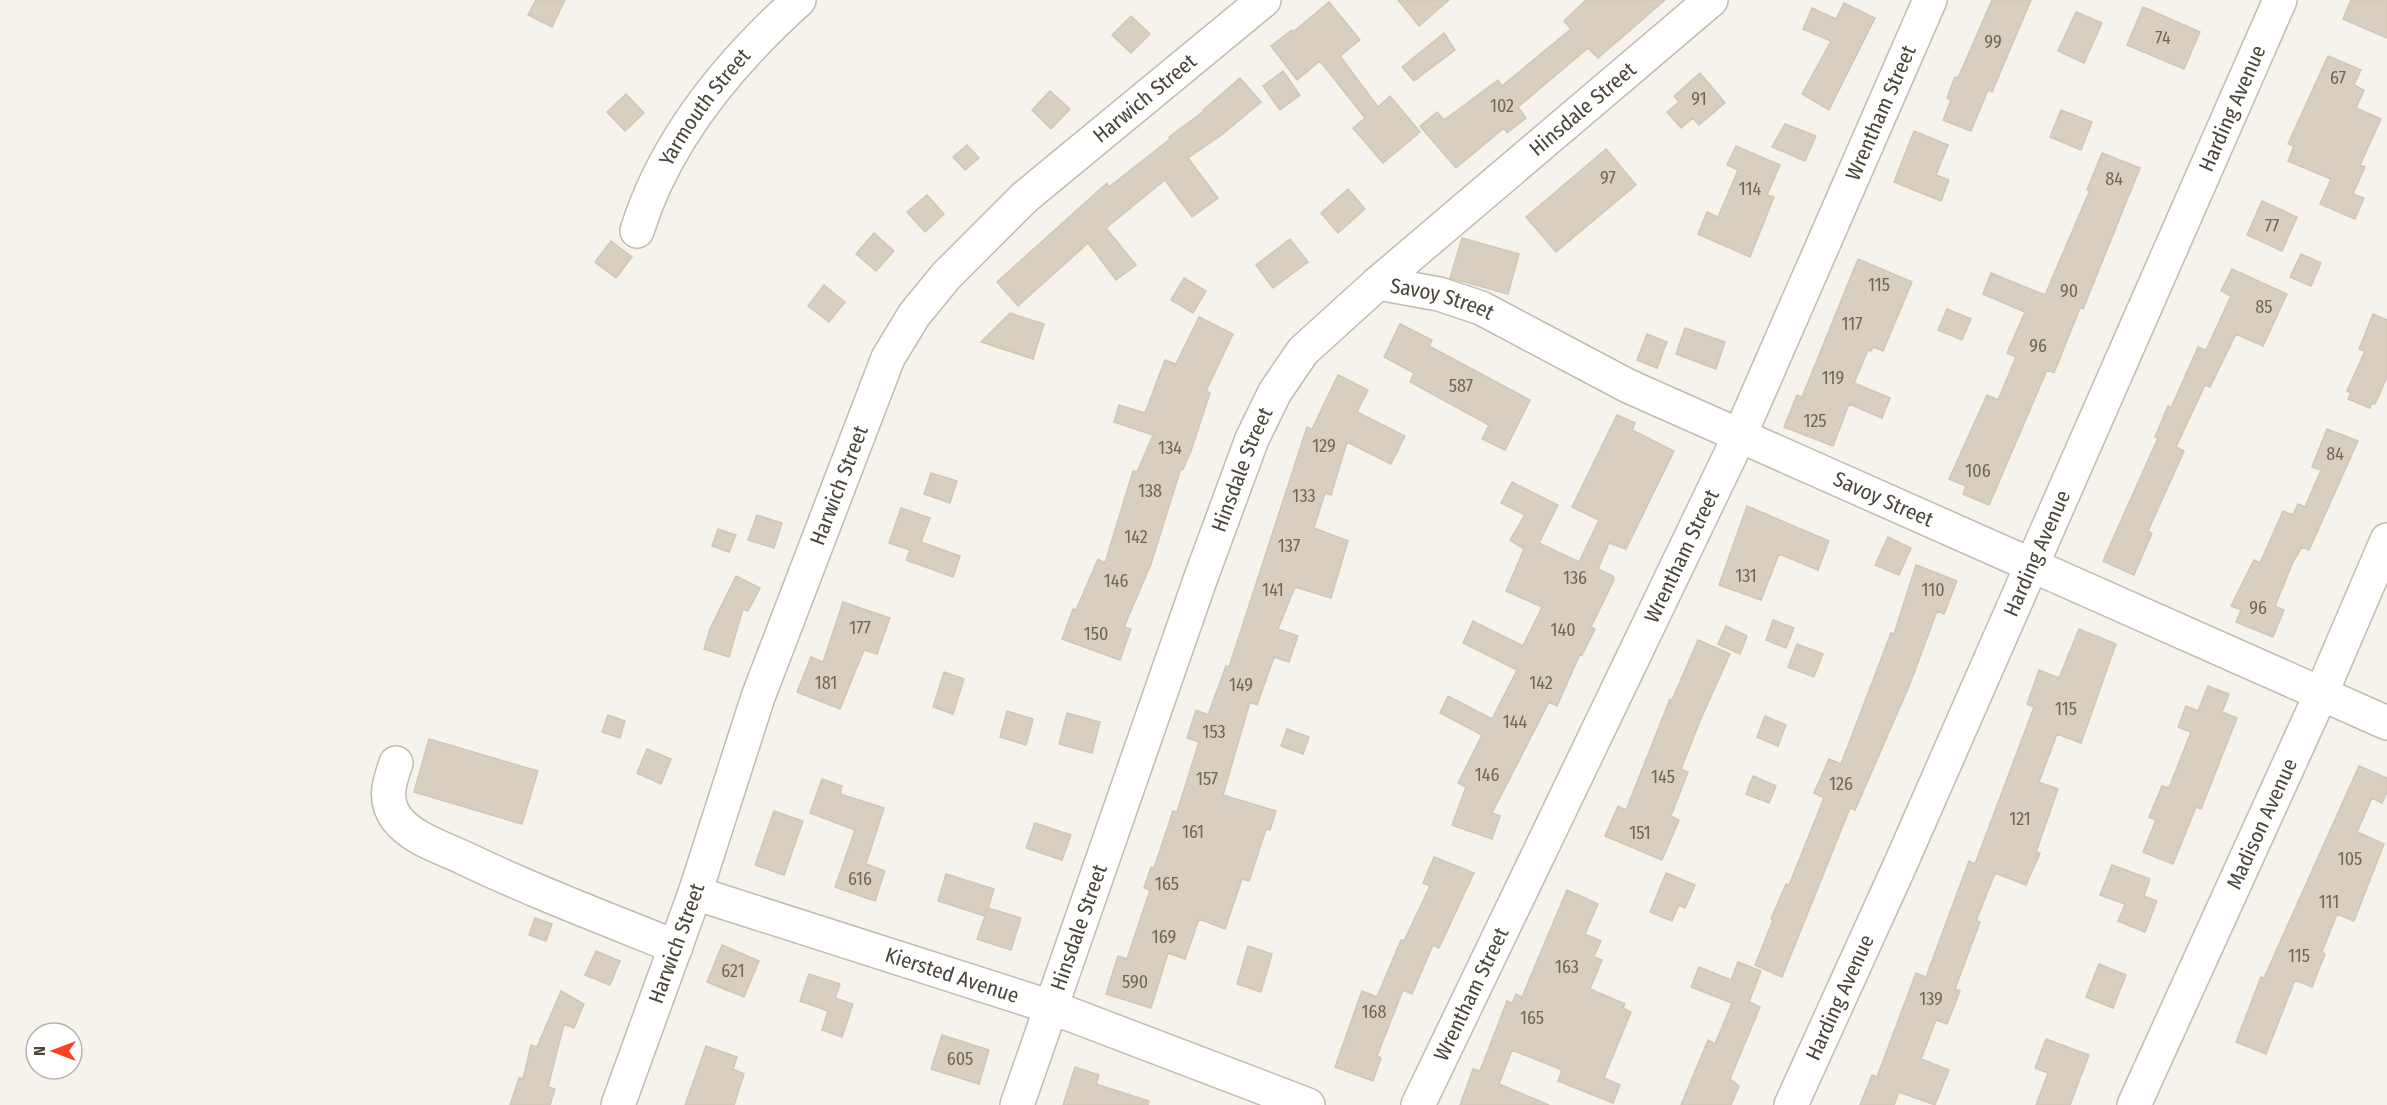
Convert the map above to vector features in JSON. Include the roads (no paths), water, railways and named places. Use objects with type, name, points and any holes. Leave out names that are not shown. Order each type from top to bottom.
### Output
[{"type":"street","name":"Yarmouth Street","points":[[637,231],[643,209],[684,129],[769,27],[799,0]]},
{"type":"street","name":"Harwich Street","points":[[618,1105],[695,893],[758,697],[888,358],[914,315],[946,276],[1025,197],[1264,0]]},
{"type":"street","name":"Hinsdale Street","points":[[1017,1105],[1200,580],[1252,439],[1275,392],[1304,351],[1378,283],[1711,0]]},
{"type":"street","name":"Wrentham Street","points":[[1418,1105],[1739,437],[1930,0]]},
{"type":"street","name":"Harding Avenue","points":[[1791,1105],[2032,566],[2280,0]]},
{"type":"street","name":"Savoy Street","points":[[1378,283],[1439,294],[1481,308],[1603,374],[1739,437],[2387,723]]},
{"type":"street","name":"Madison Avenue","points":[[2134,1105],[2321,694],[2387,540]]},
{"type":"street","points":[[396,763],[387,790],[388,803],[396,818],[411,833],[519,884],[676,947]]},
{"type":"street","name":"Kiersted Avenue","points":[[695,893],[1051,1007],[1308,1105]]}]
